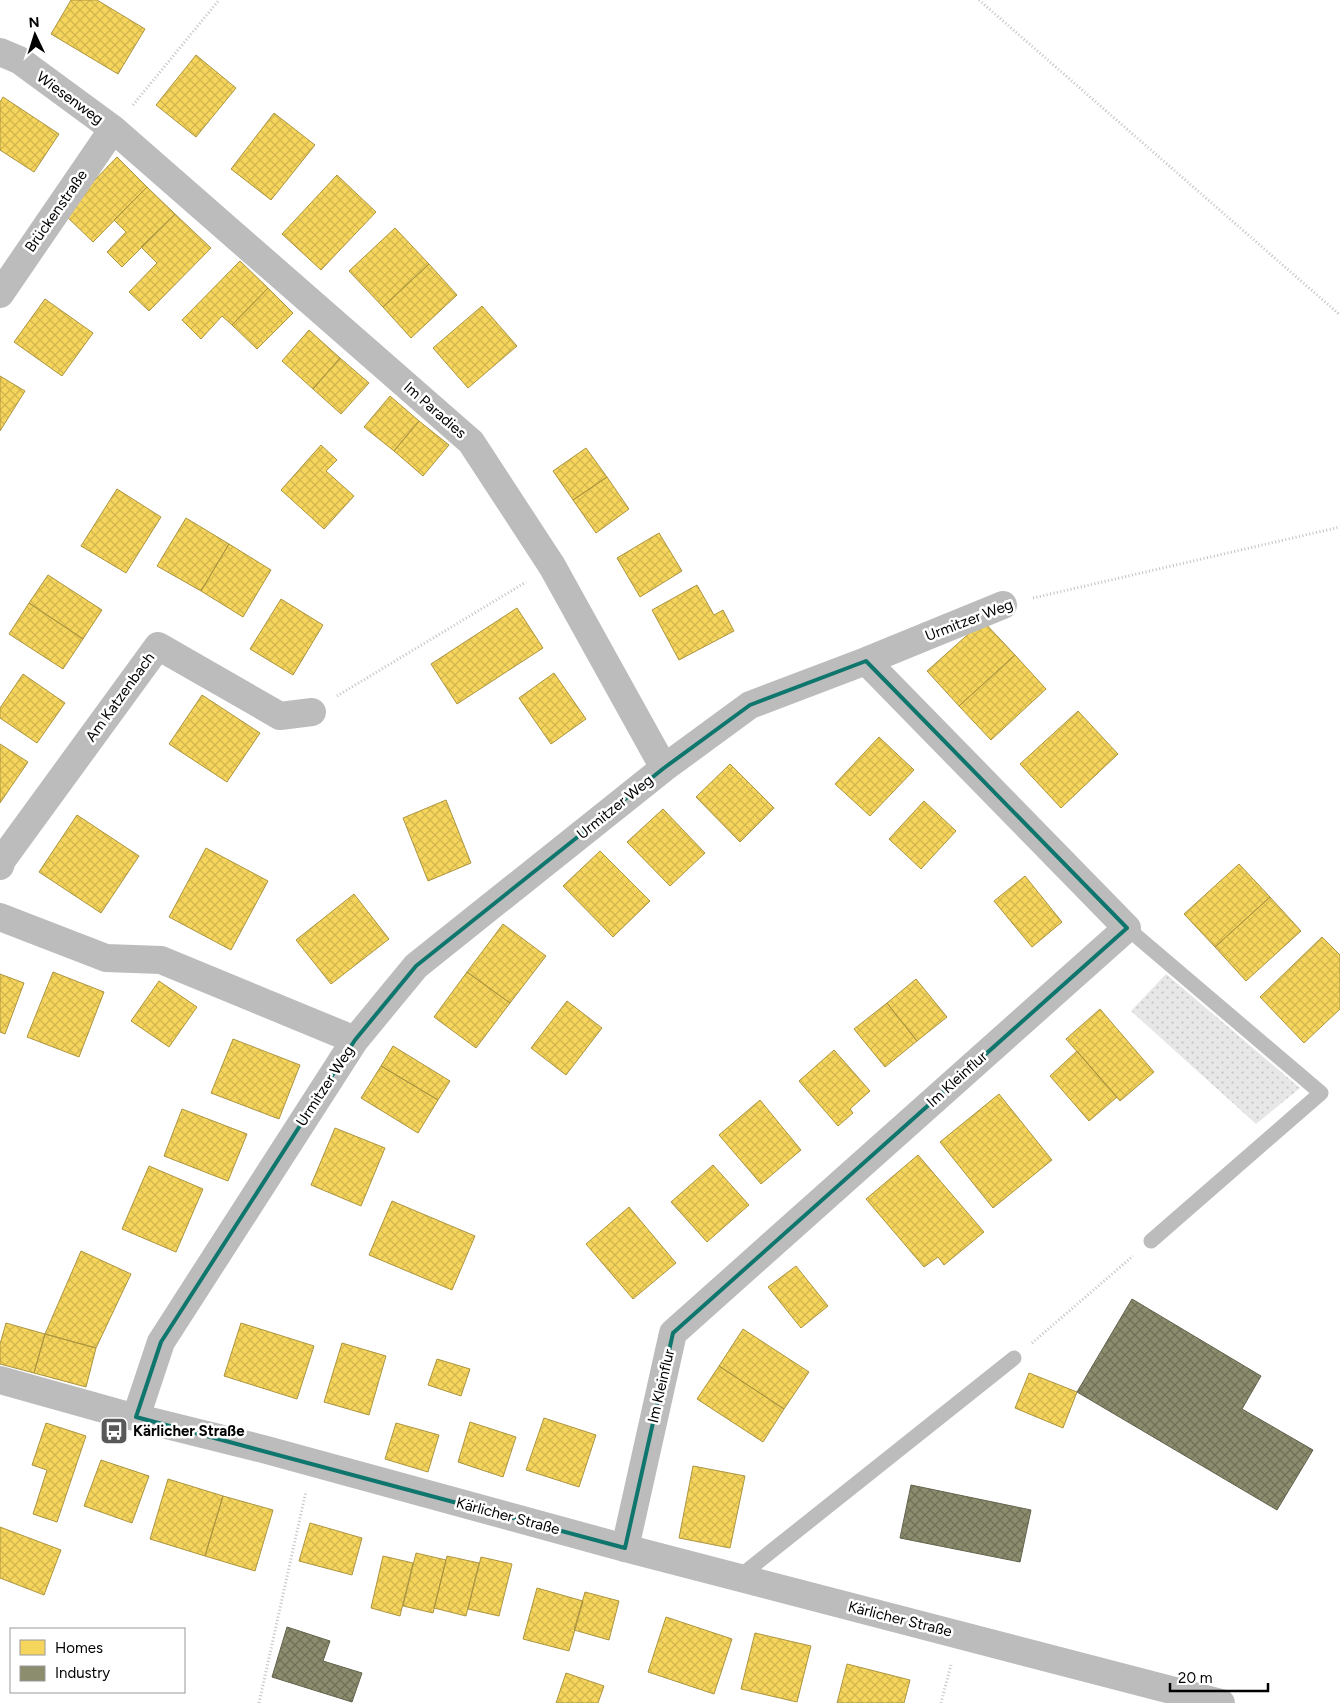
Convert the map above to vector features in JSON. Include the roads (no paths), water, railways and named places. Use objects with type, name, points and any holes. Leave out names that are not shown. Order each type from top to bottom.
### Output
[{"type":"street","name":"Wiesenweg","points":[[0,52],[19,60],[113,129]]},
{"type":"street","name":"Brückenstraße","points":[[0,294],[113,129]]},
{"type":"street","name":"Im Paradies","points":[[113,129],[471,442],[552,566],[664,768]]},
{"type":"street","name":"Urmitzer Weg","points":[[136,1417],[161,1342],[355,1040],[416,966],[664,768],[750,706],[1003,605]]},
{"type":"street","name":"Am Katzenbach","points":[[0,866],[2,860],[158,646],[280,716],[312,712]]},
{"type":"street","points":[[866,661],[1127,928]]},
{"type":"street","points":[[0,917],[106,958],[161,960],[355,1040]]},
{"type":"street","name":"Im Kleinflur","points":[[625,1548],[673,1333],[1127,928]]},
{"type":"street","name":"Kärlicher Straße","points":[[0,1380],[312,1462],[625,1548],[1221,1703]]},
{"type":"lane","points":[[1127,928],[1321,1093],[1151,1241]]},
{"type":"lane","points":[[739,1577],[1014,1358]]},
{"type":"place","name":"Kärlicher Straße","points":[[114,1431]]}]
